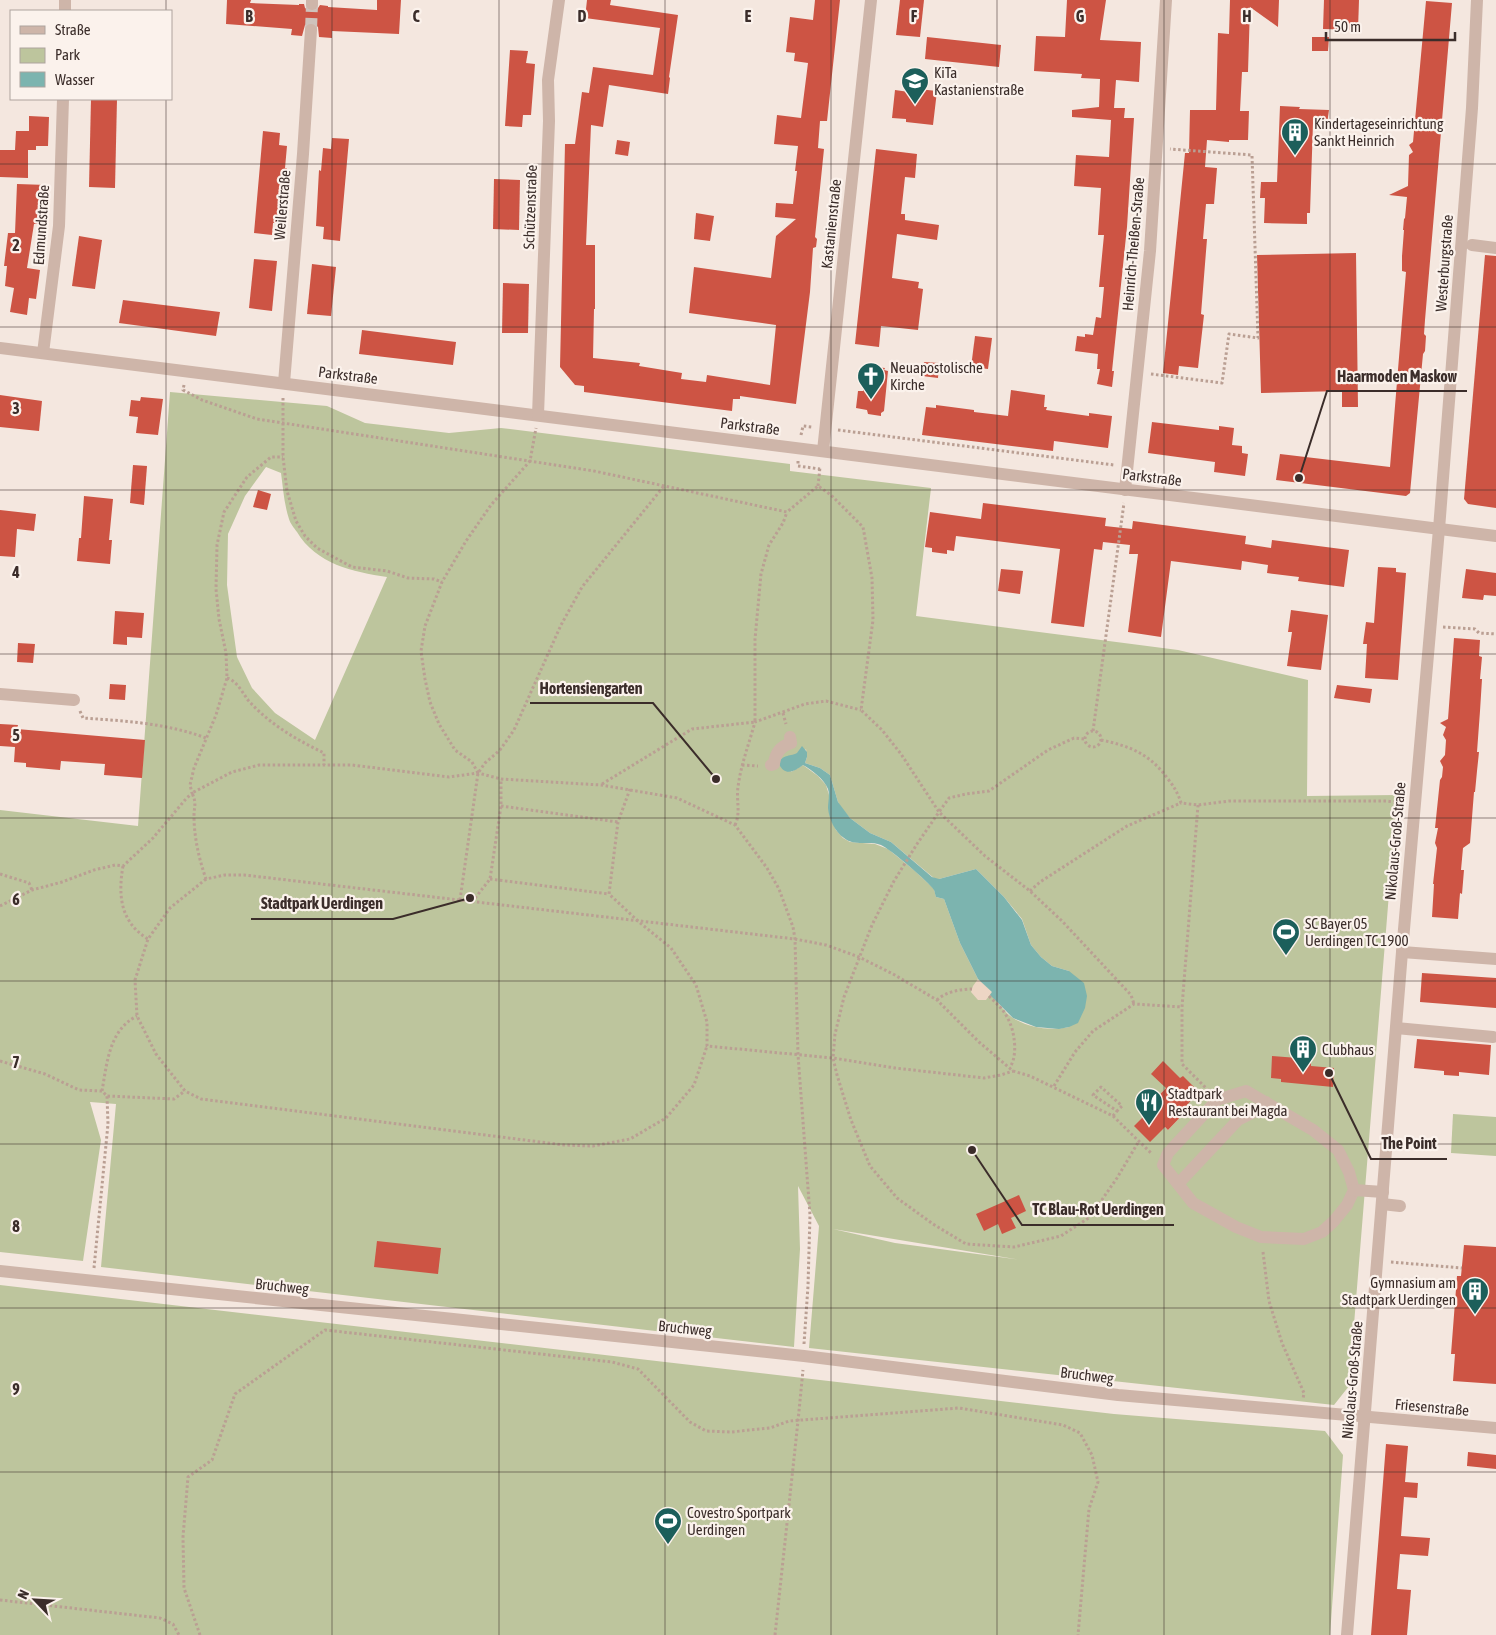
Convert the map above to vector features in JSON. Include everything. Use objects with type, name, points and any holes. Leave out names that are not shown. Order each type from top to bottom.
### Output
[{"type":"street","name":"Schützenstraße","points":[[538,415],[549,131],[548,80],[559,0]]},
{"type":"street","name":"Kastanienstraße","points":[[822,451],[871,0]]},
{"type":"street","name":"Heinrich-Theißen-Straße","points":[[1125,490],[1150,251],[1166,0]]},
{"type":"street","name":"Westerburgstraße","points":[[1439,529],[1472,108],[1477,0]]},
{"type":"street","name":"Weilerstraße","points":[[284,383],[303,154],[310,30]]},
{"type":"street","name":"Edmundstraße","points":[[43,353],[59,226],[63,100]]},
{"type":"street","points":[[1472,245],[1496,248]]},
{"type":"street","name":"Parkstraße","points":[[0,348],[1496,536]]},
{"type":"street","name":"Nikolaus-Groß-Straße","points":[[1347,1635],[1402,952],[1439,529]]},
{"type":"street","points":[[0,694],[74,700]]},
{"type":"street","points":[[769,765],[774,764],[775,756],[779,750],[791,743],[789,733]]},
{"type":"street","points":[[1402,952],[1496,959]]},
{"type":"street","points":[[1396,1028],[1493,1037]]},
{"type":"street","points":[[1246,1091],[1313,1130],[1338,1150],[1349,1172],[1354,1190],[1347,1205],[1322,1232],[1304,1239],[1261,1237],[1236,1227],[1193,1203],[1163,1165],[1168,1153],[1217,1100],[1246,1091]]},
{"type":"street","points":[[1178,1184],[1238,1120],[1260,1109],[1266,1102]]},
{"type":"street","points":[[1354,1190],[1383,1198],[1400,1206]]},
{"type":"street","name":"Bruchweg","points":[[0,1271],[804,1356],[1118,1395],[1365,1418]]},
{"type":"street","name":"Friesenstraße","points":[[1365,1418],[1496,1428]]},
{"type":"path","points":[[1138,372],[1222,383],[1229,334],[1258,338],[1252,155],[1157,148]]},
{"type":"path","points":[[184,372],[183,390],[202,400],[257,419],[594,471],[787,512]]},
{"type":"path","points":[[284,383],[283,457],[288,491],[296,521],[305,536],[317,548],[352,567],[387,571],[408,578],[434,579],[442,582]]},
{"type":"path","points":[[478,773],[472,762],[456,750],[439,724],[430,702],[424,679],[421,651],[425,626],[442,582],[466,541],[491,505],[530,461],[538,415]]},
{"type":"path","points":[[802,426],[1128,466]]},
{"type":"path","points":[[601,785],[692,729],[755,722],[755,639],[762,574],[769,545],[787,512],[818,486],[822,451]]},
{"type":"path","points":[[206,879],[200,861],[194,816],[196,802],[190,785],[194,768],[216,715],[227,678],[226,653],[219,619],[216,589],[217,545],[224,512],[247,477],[271,457],[283,457]]},
{"type":"path","points":[[460,900],[478,773],[485,763],[500,750],[514,730],[561,625],[582,587],[664,486]]},
{"type":"path","points":[[818,486],[863,527],[872,578],[873,620],[861,710],[882,730],[902,754],[940,812],[986,856],[1062,921],[1131,995],[1134,1004]]},
{"type":"path","points":[[1093,731],[1125,490]]},
{"type":"path","points":[[1430,626],[1475,629],[1479,633],[1496,634]]},
{"type":"path","points":[[227,678],[233,680],[249,701],[271,722],[324,754],[324,765]]},
{"type":"path","points":[[74,700],[83,718],[146,723],[206,738]]},
{"type":"path","points":[[783,713],[789,733]]},
{"type":"path","points":[[1084,739],[1086,734],[1093,731],[1098,733],[1101,740]]},
{"type":"path","points":[[1084,739],[1074,738],[1048,750],[989,792],[949,798],[894,881],[872,926],[844,998],[835,1034],[833,1058],[851,1120],[870,1166],[897,1198],[933,1224],[966,1244],[1014,1247],[1061,1236],[1090,1217],[1117,1178],[1139,1141]]},
{"type":"path","points":[[1084,739],[1088,746],[1093,748],[1101,740]]},
{"type":"path","points":[[1101,740],[1129,748],[1150,759],[1163,772],[1178,793],[1181,803]]},
{"type":"path","points":[[148,940],[131,924],[122,905],[120,885],[123,866],[153,838],[192,794],[232,772],[259,765],[352,765],[449,777],[478,773],[501,778],[601,785],[677,798],[734,825],[767,868],[779,889],[793,927],[798,1055],[810,1215],[804,1356],[775,1635]]},
{"type":"path","points":[[742,765],[769,765]]},
{"type":"path","points":[[472,902],[490,879],[501,806],[501,778]]},
{"type":"path","points":[[609,894],[618,822],[630,789]]},
{"type":"path","points":[[1030,892],[1040,882],[1127,826],[1181,803],[1198,804],[1229,801],[1386,801],[1415,804]]},
{"type":"path","points":[[1198,804],[1182,1007],[1182,1064],[1217,1100]]},
{"type":"path","points":[[501,806],[618,822]]},
{"type":"path","points":[[0,906],[32,890],[62,882],[94,870],[115,865],[123,866]]},
{"type":"path","points":[[0,874],[29,883],[32,890]]},
{"type":"path","points":[[490,879],[609,894],[639,922],[671,948],[696,985],[707,1022],[707,1046],[694,1085],[666,1118],[630,1139],[594,1146],[564,1145],[201,1099],[185,1091],[156,1054],[137,1016],[135,980],[148,940],[170,908],[206,879],[225,875],[244,875],[460,900],[639,922],[795,940],[826,945],[859,957],[938,1000],[979,1042],[1011,1069],[1054,1086],[1113,1116],[1163,1165]]},
{"type":"path","points":[[938,1000],[941,996],[950,993],[972,989]]},
{"type":"path","points":[[707,1046],[833,1058],[895,1068],[984,1078],[1001,1075],[1011,1069],[1014,1062],[1012,1031],[1008,1019],[989,996]]},
{"type":"path","points":[[1054,1086],[1075,1052],[1093,1031],[1134,1004],[1182,1007]]},
{"type":"path","points":[[102,1091],[112,1041],[128,1021],[137,1016]]},
{"type":"path","points":[[0,1061],[45,1074],[79,1090],[102,1091],[107,1096],[174,1099],[185,1091]]},
{"type":"path","points":[[1113,1116],[1122,1106],[1101,1087],[1093,1095],[1117,1111]]},
{"type":"path","points":[[93,1282],[108,1124],[107,1096]]},
{"type":"path","points":[[1261,1237],[1269,1301],[1282,1343],[1304,1393],[1303,1412]]},
{"type":"path","points":[[1378,1261],[1462,1268]]},
{"type":"path","points":[[200,1635],[184,1588],[183,1537],[188,1477],[212,1460],[236,1394],[325,1330],[612,1362],[638,1369],[690,1422],[706,1431],[730,1432],[770,1428],[789,1421],[959,1408],[1062,1425],[1080,1433],[1092,1455],[1098,1482],[1089,1509],[1078,1635]]},
{"type":"path","points":[[0,1600],[160,1618],[173,1624],[179,1635]]},
{"type":"green space","points":[[170,392],[327,406],[365,423],[449,433],[501,428],[790,464],[790,471],[931,488],[916,616],[1178,650],[1308,680],[1307,796],[1397,795],[1349,1386],[1334,1405],[809,1348],[819,1226],[798,1186],[800,1249],[794,1347],[101,1267],[116,1104],[90,1102],[101,1140],[83,1261],[0,1252],[0,810],[138,826]],"holes":[[[266,467],[281,473],[290,521],[305,543],[314,552],[336,565],[387,577],[315,740],[275,713],[252,688],[237,657],[227,585],[228,534],[245,496]],[[806,749],[807,757],[805,763],[820,768],[830,775],[838,802],[850,818],[870,833],[891,842],[935,879],[976,869],[1004,897],[1022,919],[1031,945],[1041,957],[1052,966],[1069,971],[1069,1027],[1048,1029],[1033,1026],[1019,1021],[1007,1013],[991,995],[992,992],[978,979],[960,943],[944,899],[936,897],[934,889],[888,849],[875,844],[850,842],[843,838],[836,830],[830,817],[829,795],[826,785],[818,776],[803,765],[791,772]],[[1166,1088],[1188,1109],[1168,1130],[1146,1109]],[[833,1229],[1021,1260],[895,1243]]]},
{"type":"green space","points":[[1453,1114],[1496,1117],[1496,1156],[1451,1153]]},
{"type":"green space","name":"Covestro Sportpark Uerdingen","points":[[0,1285],[1114,1414],[1325,1431],[1343,1455],[1330,1635],[0,1635]]},
{"type":"shaded area","points":[[978,979],[992,992],[986,1000],[978,1000],[971,992]]},
{"type":"water","points":[[802,746],[807,752],[805,763],[820,768],[830,775],[838,802],[850,818],[870,833],[891,842],[932,877],[939,879],[976,869],[1004,897],[1022,920],[1031,945],[1041,957],[1052,966],[1069,971],[1084,983],[1087,996],[1085,1008],[1078,1023],[1059,1029],[1036,1027],[1013,1018],[990,995],[992,992],[978,979],[960,943],[944,899],[936,897],[934,890],[925,880],[881,845],[848,841],[841,835],[835,829],[830,816],[828,789],[814,772],[803,765],[790,772],[781,768],[780,761],[786,756],[797,753]]},
{"type":"building","points":[[227,0],[251,0],[250,3],[304,4],[305,8],[312,12],[316,11],[320,5],[377,10],[377,0],[401,0],[399,34],[332,31],[332,38],[319,37],[318,27],[312,22],[305,25],[302,36],[291,35],[292,29],[226,24]]},
{"type":"building","points":[[587,0],[611,0],[610,5],[678,15],[668,94],[609,85],[603,127],[591,125],[586,245],[595,245],[593,358],[640,363],[639,366],[682,373],[681,379],[706,382],[707,375],[770,385],[776,325],[689,313],[694,267],[771,278],[776,236],[796,219],[775,217],[776,203],[793,204],[798,146],[774,144],[777,115],[801,118],[808,63],[794,61],[795,53],[786,52],[790,17],[813,20],[815,0],[840,0],[827,121],[820,121],[818,148],[824,149],[815,237],[817,239],[816,247],[813,248],[810,292],[796,404],[740,396],[740,399],[733,399],[732,411],[584,392],[584,386],[575,385],[560,367],[565,144],[575,144],[582,92],[589,93],[593,67],[653,75],[660,28],[585,18]]},
{"type":"building","points":[[900,0],[924,0],[920,37],[896,35]]},
{"type":"building","points":[[1067,0],[1106,0],[1100,40],[1141,42],[1139,82],[1116,80],[1114,108],[1125,108],[1124,118],[1134,118],[1127,227],[1112,387],[1097,384],[1100,369],[1097,369],[1098,354],[1075,351],[1077,336],[1093,335],[1096,317],[1101,318],[1104,287],[1099,287],[1104,235],[1098,235],[1101,188],[1074,186],[1076,155],[1109,157],[1111,120],[1072,117],[1072,110],[1099,107],[1100,79],[1081,78],[1082,74],[1034,71],[1036,36],[1065,37]]},
{"type":"building","points":[[1230,0],[1279,0],[1278,27],[1250,7],[1248,72],[1242,72],[1240,111],[1249,111],[1248,140],[1229,140],[1229,142],[1207,140],[1205,167],[1217,168],[1214,204],[1206,204],[1203,239],[1207,239],[1201,314],[1204,315],[1198,368],[1179,366],[1178,375],[1163,373],[1185,153],[1189,153],[1190,110],[1216,110],[1218,33],[1229,34]]},
{"type":"building","points":[[1324,0],[1359,0],[1358,30],[1323,29]]},
{"type":"building","points":[[1426,1],[1452,3],[1425,320],[1425,351],[1423,354],[1410,493],[1406,496],[1276,480],[1280,454],[1390,467],[1406,272],[1402,271],[1402,256],[1407,197],[1389,195],[1408,186],[1409,155],[1413,152],[1409,145],[1413,142]]},
{"type":"building","points":[[927,37],[1001,45],[999,67],[925,59]]},
{"type":"building","points":[[1312,37],[1329,37],[1328,51],[1312,51]]},
{"type":"building","points":[[510,50],[528,51],[526,63],[535,64],[531,115],[523,115],[522,127],[505,126]]},
{"type":"building","name":"KiTa Kastanienstraße","points":[[909,88],[937,91],[933,125],[906,122],[906,119],[892,118],[895,90],[909,92]]},
{"type":"building","points":[[91,100],[117,100],[115,188],[89,187]]},
{"type":"building","name":"Kindertageseinrichtung Sankt Heinrich","points":[[1280,106],[1329,110],[1327,124],[1313,123],[1310,213],[1307,213],[1307,224],[1264,223],[1265,198],[1260,198],[1261,182],[1277,182]]},
{"type":"building","points":[[29,116],[49,117],[48,146],[36,146],[36,150],[28,150],[28,178],[0,177],[0,150],[15,150],[16,131],[29,131]]},
{"type":"building","points":[[263,131],[280,133],[279,145],[287,146],[285,168],[287,168],[281,223],[273,223],[272,235],[254,233]]},
{"type":"building","points":[[332,138],[349,139],[340,241],[323,239],[324,227],[316,226],[319,170],[321,171],[323,148],[331,149]]},
{"type":"building","points":[[617,140],[630,142],[628,156],[615,154]]},
{"type":"building","points":[[876,149],[917,154],[915,178],[905,177],[901,214],[905,214],[905,220],[939,225],[937,240],[897,234],[892,278],[919,282],[918,288],[923,289],[918,330],[881,326],[879,347],[855,344]]},
{"type":"building","points":[[494,179],[520,180],[519,230],[493,229]]},
{"type":"building","points":[[17,184],[47,185],[46,224],[34,224],[27,268],[40,270],[36,299],[29,298],[27,315],[10,312],[14,288],[5,286],[7,266],[4,266],[8,233],[15,233]]},
{"type":"building","points":[[696,213],[714,216],[710,241],[694,239]]},
{"type":"building","points":[[79,236],[102,240],[95,289],[72,286]]},
{"type":"building","points":[[1356,253],[1358,407],[1342,407],[1342,391],[1261,393],[1257,255]]},
{"type":"building","points":[[1485,255],[1496,256],[1496,508],[1468,504],[1464,499]]},
{"type":"building","points":[[254,259],[277,261],[272,311],[249,308]]},
{"type":"building","points":[[312,264],[336,267],[331,316],[307,314]]},
{"type":"building","points":[[503,283],[529,284],[528,333],[502,333]]},
{"type":"building","points":[[123,300],[220,312],[216,336],[119,323]]},
{"type":"building","points":[[362,330],[456,342],[453,365],[359,354]]},
{"type":"building","points":[[975,336],[992,338],[988,369],[971,367]]},
{"type":"building","points":[[924,362],[939,363],[938,378],[922,376]]},
{"type":"building","name":"Neuapostolische Kirche","points":[[866,366],[885,368],[884,370],[888,371],[884,411],[881,413],[881,416],[868,414],[867,410],[856,408],[858,391],[863,391]]},
{"type":"building","points":[[1011,390],[1045,395],[1044,407],[1047,407],[1046,410],[1089,416],[1089,413],[1112,416],[1108,448],[1054,441],[1053,451],[922,435],[926,407],[936,408],[936,405],[1008,416]]},
{"type":"building","points":[[0,395],[42,401],[39,431],[0,427]]},
{"type":"building","points":[[141,397],[163,399],[158,435],[136,433],[138,417],[129,416],[131,400],[140,401]]},
{"type":"building","points":[[1152,422],[1219,430],[1219,426],[1234,428],[1232,445],[1242,446],[1242,453],[1248,454],[1245,476],[1214,472],[1215,462],[1148,453]]},
{"type":"building","points":[[133,465],[147,466],[144,505],[130,503]]},
{"type":"building","points":[[258,490],[271,494],[267,510],[253,507]]},
{"type":"building","points":[[84,496],[113,499],[109,540],[112,540],[110,564],[77,561],[79,538],[81,538]]},
{"type":"building","points":[[983,503],[1106,518],[1105,526],[1132,529],[1133,521],[1246,536],[1245,544],[1271,548],[1272,540],[1349,550],[1344,587],[1298,581],[1299,577],[1267,573],[1268,565],[1242,561],[1241,570],[1171,561],[1161,637],[1128,632],[1138,554],[1129,554],[1130,545],[1103,542],[1102,550],[1094,549],[1084,627],[1051,623],[1060,549],[956,536],[954,551],[947,550],[947,554],[932,552],[932,548],[925,547],[930,512],[981,519]]},
{"type":"building","points":[[0,510],[36,514],[34,531],[17,529],[15,557],[0,556]]},
{"type":"building","points":[[1378,567],[1396,568],[1396,572],[1406,573],[1398,680],[1365,678],[1367,644],[1363,644],[1366,622],[1374,623]]},
{"type":"building","points":[[1001,569],[1023,571],[1020,594],[998,591]]},
{"type":"building","points":[[1466,569],[1496,573],[1496,596],[1484,595],[1483,600],[1462,598]]},
{"type":"building","points":[[1291,610],[1328,615],[1321,670],[1287,666],[1292,632],[1288,632]]},
{"type":"building","points":[[115,611],[144,613],[142,638],[127,637],[127,645],[113,644]]},
{"type":"building","points":[[1454,638],[1480,640],[1479,656],[1482,657],[1477,752],[1479,752],[1470,843],[1463,848],[1461,870],[1464,870],[1458,919],[1432,917],[1437,848],[1435,843],[1438,828],[1435,828],[1443,767],[1440,761],[1445,755],[1446,740],[1443,735],[1446,727],[1440,723],[1448,719]]},
{"type":"building","points":[[18,643],[35,644],[33,663],[17,662]]},
{"type":"building","points":[[110,684],[126,685],[125,700],[109,699]]},
{"type":"building","points":[[1337,685],[1372,689],[1370,703],[1334,698]]},
{"type":"building","points":[[0,724],[18,725],[17,729],[145,740],[142,778],[104,775],[105,764],[61,761],[60,770],[26,767],[26,763],[14,762],[15,747],[0,746]]},
{"type":"building","points":[[1422,973],[1496,978],[1496,1008],[1420,1002]]},
{"type":"building","points":[[1417,1039],[1491,1045],[1489,1075],[1459,1072],[1459,1076],[1444,1075],[1444,1071],[1414,1068]]},
{"type":"building","name":"Clubhaus","points":[[1272,1056],[1311,1059],[1311,1066],[1334,1068],[1333,1087],[1281,1082],[1281,1079],[1271,1078]]},
{"type":"building","points":[[1163,1061],[1180,1078],[1183,1076],[1199,1092],[1185,1107],[1188,1109],[1168,1130],[1165,1127],[1150,1142],[1134,1126],[1149,1111],[1146,1109],[1166,1088],[1151,1074]]},
{"type":"building","points":[[1019,1195],[1026,1211],[1011,1218],[1016,1228],[1002,1234],[998,1224],[984,1231],[976,1214]]},
{"type":"building","points":[[377,1241],[441,1248],[438,1274],[374,1267]]},
{"type":"building","name":"Gymnasium am Stadtpark Uerdingen","points":[[1464,1245],[1496,1247],[1496,1384],[1453,1381],[1455,1354],[1451,1354],[1457,1276],[1461,1276]]},
{"type":"building","points":[[1386,1444],[1408,1446],[1405,1482],[1418,1483],[1417,1498],[1404,1497],[1401,1536],[1430,1538],[1428,1556],[1400,1554],[1397,1589],[1411,1590],[1407,1635],[1371,1635]]},
{"type":"building","points":[[1468,1452],[1496,1455],[1496,1469],[1467,1466]]},
{"type":"tunnel","points":[[311,30],[312,4]]},
{"type":"place","name":"KiTa Kastanienstraße","points":[[915,105]]},
{"type":"place","name":"Kindertageseinrichtung Sankt Heinrich","points":[[1295,156]]},
{"type":"place","name":"Neuapostolische Kirche","points":[[871,400]]},
{"type":"place","name":"Haarmoden Maskow","points":[[1299,478]]},
{"type":"place","name":"Hortensiengarten","points":[[716,779]]},
{"type":"place","name":"Stadtpark Uerdingen","points":[[470,898]]},
{"type":"place","name":"SC Bayer 05 Uerdingen TC 1900","points":[[1286,956]]},
{"type":"place","name":"Clubhaus","points":[[1303,1073]]},
{"type":"place","name":"The Point","points":[[1329,1073]]},
{"type":"place","name":"Stadtpark Restaurant bei Magda","points":[[1149,1126]]},
{"type":"place","name":"TC Blau-Rot Uerdingen","points":[[972,1150]]},
{"type":"place","name":"Gymnasium am Stadtpark Uerdingen","points":[[1475,1315]]},
{"type":"place","name":"Covestro Sportpark Uerdingen","points":[[668,1545]]}]
